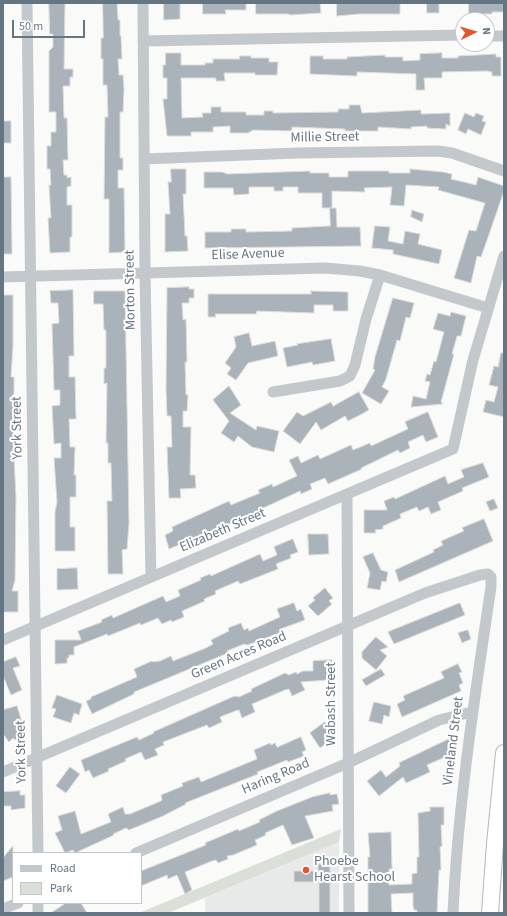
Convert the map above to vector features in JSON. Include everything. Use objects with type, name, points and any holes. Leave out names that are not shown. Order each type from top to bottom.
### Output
[{"type":"highway","points":[[490,913],[494,844],[504,752]]},
{"type":"street","name":"York Street","points":[[27,3],[38,852]]},
{"type":"street","name":"Morton Street","points":[[143,3],[145,273],[151,578]]},
{"type":"street","points":[[143,41],[455,35]]},
{"type":"street","name":"Millie Street","points":[[144,159],[438,151],[452,153],[504,171]]},
{"type":"street","points":[[488,308],[504,256]]},
{"type":"street","name":"Elise Avenue","points":[[3,277],[325,268],[360,271],[380,275],[488,308]]},
{"type":"street","points":[[273,392],[340,381],[350,376],[355,365],[366,318],[380,275]]},
{"type":"street","name":"Elizabeth Street","points":[[3,640],[347,495],[454,448],[473,360],[488,308]]},
{"type":"street","name":"Wabash Street","points":[[347,495],[349,913]]},
{"type":"street","name":"Green Acres Road","points":[[3,772],[425,594],[480,574],[488,574]]},
{"type":"street","name":"Vineland Street","points":[[453,913],[456,847],[472,712],[491,586],[491,577],[488,574]]},
{"type":"street","name":"Haring Road","points":[[138,852],[348,763],[439,720],[472,712]]},
{"type":"street","points":[[3,909],[16,904]]},
{"type":"shaded area","name":"Phoebe Hearst School","points":[[339,842],[339,913],[205,913],[205,898]]},
{"type":"green space","points":[[341,829],[339,842],[168,913],[139,913]]},
{"type":"building","points":[[49,3],[65,3],[64,69],[73,69],[73,77],[70,77],[70,86],[63,86],[64,118],[67,118],[68,160],[63,160],[64,175],[67,175],[67,178],[71,177],[71,186],[67,187],[67,205],[72,205],[72,237],[70,237],[70,252],[50,253],[48,218],[51,218],[49,185],[51,185],[50,169],[47,169],[47,146],[51,146],[51,132],[56,132],[56,112],[49,112],[49,51],[53,47],[53,34],[50,34]]},
{"type":"building","points":[[103,3],[117,3],[118,20],[120,20],[122,59],[118,59],[119,75],[123,75],[124,89],[123,112],[120,112],[120,158],[123,158],[123,170],[118,170],[118,188],[124,188],[125,252],[109,253],[109,199],[104,199],[105,117],[108,117],[107,85],[103,85],[103,59],[101,59],[101,38],[103,38]]},
{"type":"building","points":[[164,3],[180,3],[180,19],[164,20]]},
{"type":"building","points":[[203,3],[246,3],[246,10],[225,10],[226,14],[203,14]]},
{"type":"building","points":[[256,3],[320,3],[321,13],[290,15],[256,14]]},
{"type":"building","points":[[337,3],[400,3],[400,14],[359,14],[337,16]]},
{"type":"building","points":[[427,3],[439,3],[439,13],[427,13]]},
{"type":"building","points":[[469,3],[504,3],[504,12],[469,12]]},
{"type":"building","points":[[166,53],[181,53],[181,65],[205,65],[205,63],[213,63],[213,59],[240,59],[239,56],[269,58],[269,62],[278,62],[277,75],[224,73],[225,81],[216,81],[216,78],[181,78],[182,118],[203,117],[202,113],[211,113],[211,107],[221,107],[221,112],[246,112],[246,115],[264,115],[264,111],[273,111],[273,113],[338,112],[338,109],[349,109],[349,105],[360,105],[362,113],[421,110],[421,114],[450,113],[450,126],[446,124],[446,129],[427,128],[427,126],[411,127],[411,129],[378,127],[378,131],[345,131],[345,129],[292,127],[292,131],[253,130],[248,133],[230,133],[230,126],[213,127],[213,132],[191,132],[191,136],[167,136],[163,99],[167,99],[167,78],[163,78],[163,65],[165,65]]},
{"type":"building","points":[[442,53],[442,58],[496,54],[496,57],[501,57],[501,76],[492,76],[492,72],[487,71],[442,72],[442,78],[424,78],[425,90],[416,90],[416,74],[357,72],[357,76],[310,74],[310,56],[323,56],[323,59],[347,59],[347,57],[385,55],[385,57],[403,57],[403,61],[420,60],[420,54]]},
{"type":"building","points":[[465,113],[474,117],[476,113],[484,116],[482,121],[486,122],[481,135],[468,129],[466,134],[458,130]]},
{"type":"building","points":[[3,121],[11,121],[11,143],[3,143]]},
{"type":"building","points":[[171,169],[186,169],[186,194],[183,194],[185,236],[187,236],[188,251],[165,252],[165,214],[170,214],[168,182],[171,182]]},
{"type":"building","points":[[410,169],[452,174],[451,179],[476,185],[478,177],[504,186],[504,191],[481,257],[477,256],[471,283],[454,278],[469,230],[476,231],[485,203],[438,190],[439,187],[406,185],[404,206],[390,205],[392,187],[364,188],[365,192],[332,191],[332,208],[322,208],[322,193],[298,193],[298,187],[283,187],[283,191],[274,191],[274,187],[249,187],[249,194],[234,195],[233,188],[204,188],[204,172],[222,172],[227,174],[310,171],[310,173],[329,173],[329,177],[348,177],[348,171],[389,171],[389,173],[410,173]]},
{"type":"building","points":[[3,177],[11,177],[12,254],[3,254]]},
{"type":"building","points":[[330,208],[336,208],[337,227],[360,227],[361,246],[205,248],[205,232],[231,232],[231,229],[246,229],[246,232],[292,231],[292,228],[330,226]]},
{"type":"building","points":[[412,210],[424,214],[422,222],[411,217]]},
{"type":"building","points":[[375,226],[390,227],[388,241],[403,244],[405,231],[420,234],[418,244],[442,250],[439,264],[393,254],[393,250],[372,248]]},
{"type":"building","points":[[189,287],[189,289],[194,289],[194,298],[189,298],[189,303],[182,303],[183,320],[186,319],[187,362],[185,362],[186,395],[188,395],[187,411],[183,411],[183,427],[191,427],[190,475],[195,475],[196,488],[180,489],[181,498],[169,498],[167,447],[172,447],[171,416],[167,416],[166,389],[167,288]]},
{"type":"building","points":[[73,290],[74,356],[69,356],[69,377],[75,377],[76,419],[69,419],[70,447],[75,447],[74,475],[76,475],[76,497],[70,497],[70,527],[75,527],[75,551],[55,551],[55,512],[57,502],[54,458],[61,458],[61,443],[54,444],[52,406],[60,405],[60,390],[54,390],[52,324],[59,323],[58,303],[51,303],[50,291]]},
{"type":"building","points":[[94,291],[125,291],[129,523],[127,549],[122,550],[123,574],[108,574],[107,501],[112,501],[111,463],[108,463],[108,443],[106,443],[107,383],[104,384],[104,368],[106,368],[106,330],[104,330],[103,304],[94,304]]},
{"type":"building","points":[[311,291],[348,292],[348,311],[333,311],[333,305],[314,305],[314,313],[257,311],[256,314],[215,314],[216,317],[208,317],[208,294],[311,294]]},
{"type":"building","points":[[3,295],[13,295],[13,345],[11,377],[14,377],[14,458],[16,497],[15,580],[12,591],[18,591],[18,612],[3,612]]},
{"type":"building","points":[[393,298],[414,303],[410,318],[406,317],[400,341],[397,340],[386,379],[382,387],[389,391],[381,404],[362,393],[375,370],[373,369],[375,357]]},
{"type":"building","points":[[451,312],[466,316],[461,336],[457,336],[452,354],[454,354],[441,402],[443,404],[411,407],[413,396],[426,399],[430,382],[425,381],[427,374],[430,375],[434,361],[436,362],[444,332],[433,329],[438,313],[450,316]]},
{"type":"building","points":[[249,333],[252,346],[275,341],[278,356],[248,363],[236,380],[227,374],[231,368],[225,363],[236,347],[234,337]]},
{"type":"building","points":[[331,339],[335,361],[313,365],[312,362],[287,367],[283,348],[298,345],[297,344]]},
{"type":"building","points":[[501,353],[504,353],[504,417],[483,412],[486,400],[494,402],[498,387],[489,385],[494,366],[498,367]]},
{"type":"building","points":[[229,386],[241,405],[230,413],[256,430],[257,426],[279,431],[274,452],[252,447],[238,436],[234,442],[221,433],[229,421],[213,400]]},
{"type":"building","points":[[359,392],[369,410],[360,415],[348,421],[345,416],[321,430],[316,422],[300,444],[283,431],[297,412],[303,416],[331,402],[333,406]]},
{"type":"building","points":[[428,412],[438,437],[426,442],[423,435],[408,442],[410,448],[400,453],[398,450],[361,468],[362,469],[328,484],[325,478],[310,484],[312,489],[301,494],[300,491],[261,509],[262,510],[169,549],[165,535],[173,531],[172,527],[229,501],[231,505],[260,493],[258,490],[272,484],[273,487],[297,476],[289,460],[298,456],[301,463],[318,455],[320,459],[351,445],[353,450],[370,443],[371,446],[408,429],[405,422]]},
{"type":"building","points":[[483,463],[489,477],[462,488],[463,491],[438,502],[441,510],[431,514],[428,507],[419,511],[417,507],[400,514],[401,518],[383,526],[383,529],[375,530],[376,533],[364,533],[364,510],[387,510],[384,501],[394,497],[395,499],[445,476],[448,484],[464,477],[461,470]]},
{"type":"building","points":[[494,499],[498,508],[490,511],[486,502]]},
{"type":"building","points":[[484,519],[493,541],[399,582],[395,570],[434,552],[433,550],[443,545],[441,541],[464,531],[462,528]]},
{"type":"building","points":[[308,534],[328,534],[329,554],[309,555]]},
{"type":"building","points":[[293,539],[298,552],[290,555],[291,558],[276,564],[278,569],[240,584],[238,581],[215,591],[216,594],[204,599],[205,601],[182,611],[184,617],[172,622],[171,620],[162,624],[158,618],[141,625],[140,623],[108,636],[107,634],[74,647],[74,655],[69,655],[69,658],[67,658],[67,663],[55,664],[55,640],[81,640],[78,631],[102,622],[101,620],[112,615],[113,618],[163,596],[166,602],[180,596],[178,590],[201,580],[200,578],[210,574],[211,576],[260,554],[263,561],[277,555],[274,547]]},
{"type":"building","points":[[373,553],[381,570],[388,572],[386,582],[382,581],[380,590],[367,588],[370,573],[363,557]]},
{"type":"building","points":[[77,568],[78,589],[57,590],[57,569]]},
{"type":"building","points":[[325,588],[333,598],[329,601],[332,604],[318,616],[308,606],[315,600],[313,598]]},
{"type":"building","points":[[294,603],[297,611],[301,609],[305,620],[283,628],[284,631],[247,645],[244,644],[227,651],[228,653],[134,692],[134,694],[92,714],[86,701],[91,699],[91,697],[137,677],[134,669],[152,661],[160,661],[171,656],[173,661],[206,648],[213,644],[211,640],[229,631],[228,628],[241,623],[244,630],[248,628],[249,631],[280,617],[277,609]]},
{"type":"building","points":[[460,603],[465,615],[394,644],[388,632]]},
{"type":"building","points":[[468,630],[471,639],[462,643],[458,633]]},
{"type":"building","points":[[376,637],[388,647],[380,650],[387,656],[376,670],[362,658],[362,652]]},
{"type":"building","points":[[16,657],[20,666],[13,668],[22,690],[11,695],[3,676],[3,662]]},
{"type":"building","points":[[332,660],[332,672],[327,672],[327,680],[301,682],[305,690],[292,696],[289,689],[285,690],[252,704],[255,712],[242,718],[239,710],[220,717],[222,722],[209,728],[207,725],[163,742],[164,745],[155,749],[158,755],[145,760],[141,752],[108,769],[109,771],[93,778],[89,770],[85,772],[81,760],[137,737],[139,740],[154,733],[153,732],[230,698],[235,696],[239,697],[252,691],[251,689],[285,673],[289,675],[296,672],[297,674],[303,671],[313,671],[313,661]]},
{"type":"building","points":[[458,664],[462,672],[459,673],[463,683],[459,685],[461,691],[402,717],[397,704],[405,700],[403,696],[444,678],[441,672]]},
{"type":"building","points":[[381,669],[385,675],[366,686],[362,680]]},
{"type":"building","points":[[57,695],[82,704],[79,715],[74,713],[71,723],[53,717],[56,709],[52,708]]},
{"type":"building","points":[[374,702],[391,706],[389,717],[384,715],[382,724],[369,721]]},
{"type":"building","points":[[17,706],[25,732],[15,740],[13,738],[9,742],[3,734],[3,710]]},
{"type":"building","points":[[325,722],[335,737],[320,748],[310,733]]},
{"type":"building","points":[[301,737],[306,750],[302,752],[304,756],[288,762],[287,760],[257,772],[258,774],[185,803],[186,804],[163,816],[129,830],[126,828],[77,852],[74,852],[73,850],[64,852],[55,833],[62,830],[58,816],[75,811],[81,834],[111,822],[108,814],[123,807],[125,814],[130,814],[161,801],[161,795],[183,786],[182,783],[199,777],[201,782],[257,759],[254,750],[270,743],[271,745],[275,743],[277,747]]},
{"type":"building","points":[[449,739],[454,753],[427,765],[430,772],[406,783],[403,777],[379,796],[367,781],[381,770],[386,777],[400,766],[399,763]]},
{"type":"building","points":[[70,767],[80,774],[66,793],[56,786]]},
{"type":"building","points":[[20,791],[20,795],[25,795],[25,808],[11,810],[11,806],[3,806],[3,792]]},
{"type":"building","points":[[330,793],[330,795],[337,794],[339,804],[332,805],[333,811],[305,816],[314,838],[292,845],[283,825],[265,833],[266,835],[255,840],[257,845],[227,856],[228,859],[218,863],[216,860],[212,861],[185,872],[192,890],[185,894],[177,875],[168,879],[167,875],[142,886],[142,871],[206,845],[205,843],[238,829],[239,831],[260,822],[259,820],[277,811],[312,797]]},
{"type":"building","points":[[430,807],[444,807],[444,825],[441,825],[441,870],[439,870],[437,913],[417,913],[417,910],[414,910],[413,905],[413,893],[391,894],[392,913],[368,913],[368,857],[370,857],[368,833],[391,832],[392,869],[389,869],[389,885],[412,884],[412,874],[417,873],[417,857],[419,857],[418,813],[430,811]]},
{"type":"building","points":[[13,846],[12,877],[3,881],[3,858]]},
{"type":"building","points":[[318,864],[330,864],[330,913],[319,913],[319,882],[294,882],[294,871],[318,871]]},
{"type":"building","points":[[64,904],[82,904],[87,913],[51,913]]},
{"type":"place","name":"Phoebe Hearst School","points":[[306,870]]}]
